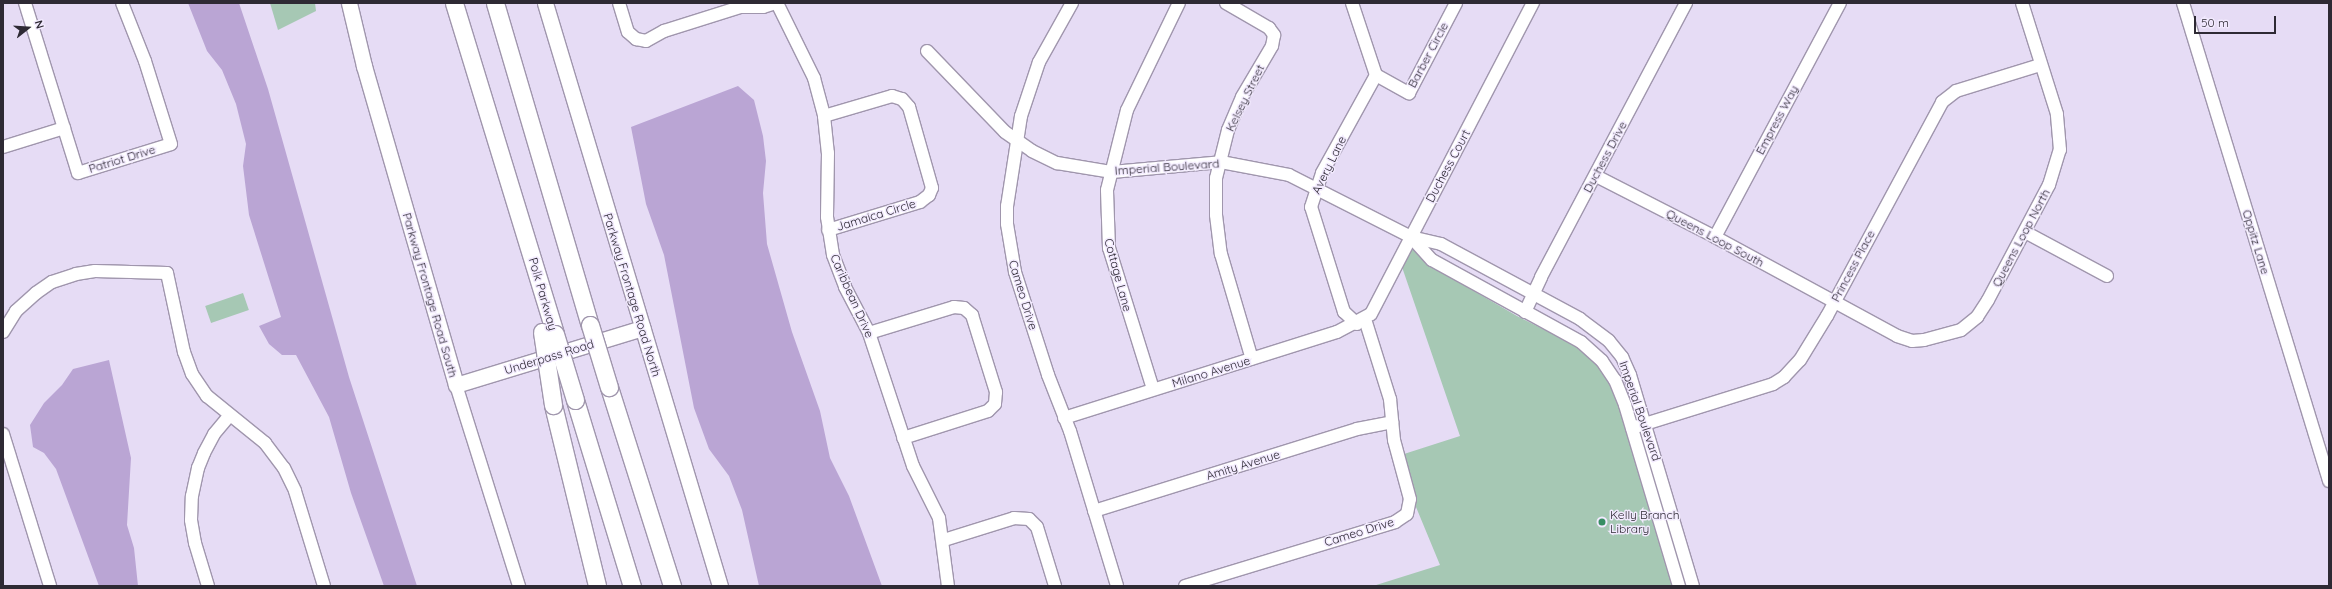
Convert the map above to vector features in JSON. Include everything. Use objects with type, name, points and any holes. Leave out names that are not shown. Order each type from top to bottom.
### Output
[{"type":"highway","name":"Polk Parkway","points":[[454,3],[529,246],[548,333],[575,400],[632,586]]},
{"type":"highway","points":[[495,3],[590,326],[672,586]]},
{"type":"highway","points":[[548,333],[553,405],[597,586]]},
{"type":"main road","name":"Parkway Frontage Road South","points":[[349,3],[364,66],[456,385]]},
{"type":"main road","name":"Parkway Frontage Road North","points":[[546,3],[720,586]]},
{"type":"main road","name":"Underpass Road","points":[[456,385],[642,328]]},
{"type":"street","name":"Patriot Drive","points":[[26,3],[78,173],[170,144],[145,61],[122,3]]},
{"type":"street","points":[[619,3],[628,32],[636,39],[646,41],[664,31],[740,7],[763,7],[776,3]]},
{"type":"street","name":"Caribbean Drive","points":[[776,3],[814,78],[824,116],[828,153],[828,230],[838,270],[869,333],[887,383],[913,466],[939,518],[944,540],[948,586]]},
{"type":"street","name":"Cameo Drive","points":[[1072,3],[1039,62],[1021,116],[1007,206],[1009,244],[1039,347],[1064,418],[1117,586]]},
{"type":"street","name":"Cottage Lane","points":[[1153,390],[1109,248],[1107,190],[1127,110],[1179,3]]},
{"type":"street","points":[[1352,3],[1376,75]]},
{"type":"street","name":"Barber Circle","points":[[1376,75],[1409,93],[1456,3]]},
{"type":"street","name":"Duchess Court","points":[[1361,321],[1371,314],[1533,3]]},
{"type":"street","name":"Duchess Drive","points":[[1525,312],[1686,3]]},
{"type":"street","name":"Empress Way","points":[[1715,237],[1840,3]]},
{"type":"street","name":"Queens Loop North","points":[[1834,301],[1897,336],[1912,341],[1961,330],[1977,317],[2025,232],[2049,185],[2060,150],[2057,114],[2040,65],[2022,3]]},
{"type":"street","name":"Oppitz Lane","points":[[2183,3],[2329,481]]},
{"type":"street","name":"Kelsey Street","points":[[1229,4],[1269,28],[1274,40],[1236,111],[1223,147],[1221,162],[1216,178],[1217,230],[1225,274],[1252,359]]},
{"type":"street","name":"Imperial Boulevard","points":[[927,51],[989,117],[1016,141],[1057,162],[1112,172],[1221,162],[1290,175],[1411,237],[1441,244],[1580,319],[1609,341],[1622,357],[1646,424],[1693,586]]},
{"type":"street","name":"Princess Place","points":[[1632,428],[1773,384],[1800,360],[1834,301],[1942,102],[1956,91],[2040,65]]},
{"type":"street","name":"Avery Lane","points":[[1361,321],[1344,312],[1311,207],[1316,188],[1376,75]]},
{"type":"street","name":"Jamaica Circle","points":[[824,116],[892,96],[902,99],[909,107],[932,188],[929,195],[920,202],[828,230]]},
{"type":"street","points":[[3,147],[64,128]]},
{"type":"street","name":"Queens Loop South","points":[[1596,176],[1715,237],[1834,301]]},
{"type":"street","points":[[2025,232],[2107,276]]},
{"type":"street","name":"Imperial Boulevard","points":[[1411,237],[1432,260],[1581,342],[1602,361],[1619,388],[1679,586]]},
{"type":"street","points":[[3,332],[16,311],[36,293],[52,282],[76,274],[96,271],[167,272],[184,352],[192,374],[207,396],[229,416],[265,443],[284,468],[295,491],[324,586]]},
{"type":"street","points":[[869,333],[954,306],[964,308],[972,315],[996,392],[995,404],[988,411],[903,438]]},
{"type":"street","name":"Cameo Drive","points":[[1185,586],[1403,519],[1408,510],[1410,498],[1394,440],[1390,399],[1361,321]]},
{"type":"street","name":"Milano Avenue","points":[[1064,418],[1252,359],[1361,321]]},
{"type":"street","name":"Parkway Frontage Road South","points":[[456,385],[518,586]]},
{"type":"street","points":[[208,586],[194,536],[192,496],[198,468],[204,453],[214,434],[229,416]]},
{"type":"street","name":"Amity Avenue","points":[[1094,511],[1357,429],[1392,422]]},
{"type":"street","points":[[3,434],[50,586]]},
{"type":"street","points":[[944,540],[1014,518],[1029,519],[1037,527],[1055,586]]},
{"type":"green space","points":[[270,3],[315,3],[316,11],[278,30]]},
{"type":"green space","points":[[1412,247],[1429,265],[1517,316],[1577,346],[1597,365],[1608,380],[1619,406],[1672,586],[1373,586],[1440,565],[1416,507],[1416,497],[1404,454],[1460,436],[1403,270],[1402,264]]},
{"type":"green space","points":[[243,293],[249,310],[211,323],[205,306]]},
{"type":"shaded area","points":[[188,3],[239,3],[268,89],[349,377],[417,586],[384,586],[351,493],[329,417],[296,355],[282,355],[269,344],[259,326],[281,317],[249,215],[243,166],[246,144],[236,104],[222,70],[207,51]]},
{"type":"shaded area","points":[[738,86],[754,100],[763,136],[766,161],[763,193],[767,244],[792,332],[820,411],[830,458],[849,496],[882,586],[759,586],[742,510],[729,476],[709,449],[694,408],[664,255],[646,204],[631,127]]},
{"type":"shaded area","points":[[109,360],[131,458],[127,525],[134,548],[138,586],[99,586],[56,469],[44,453],[33,447],[30,425],[44,403],[62,385],[73,369]]},
{"type":"place","name":"Kelly Branch Library","points":[[1602,522]]}]
